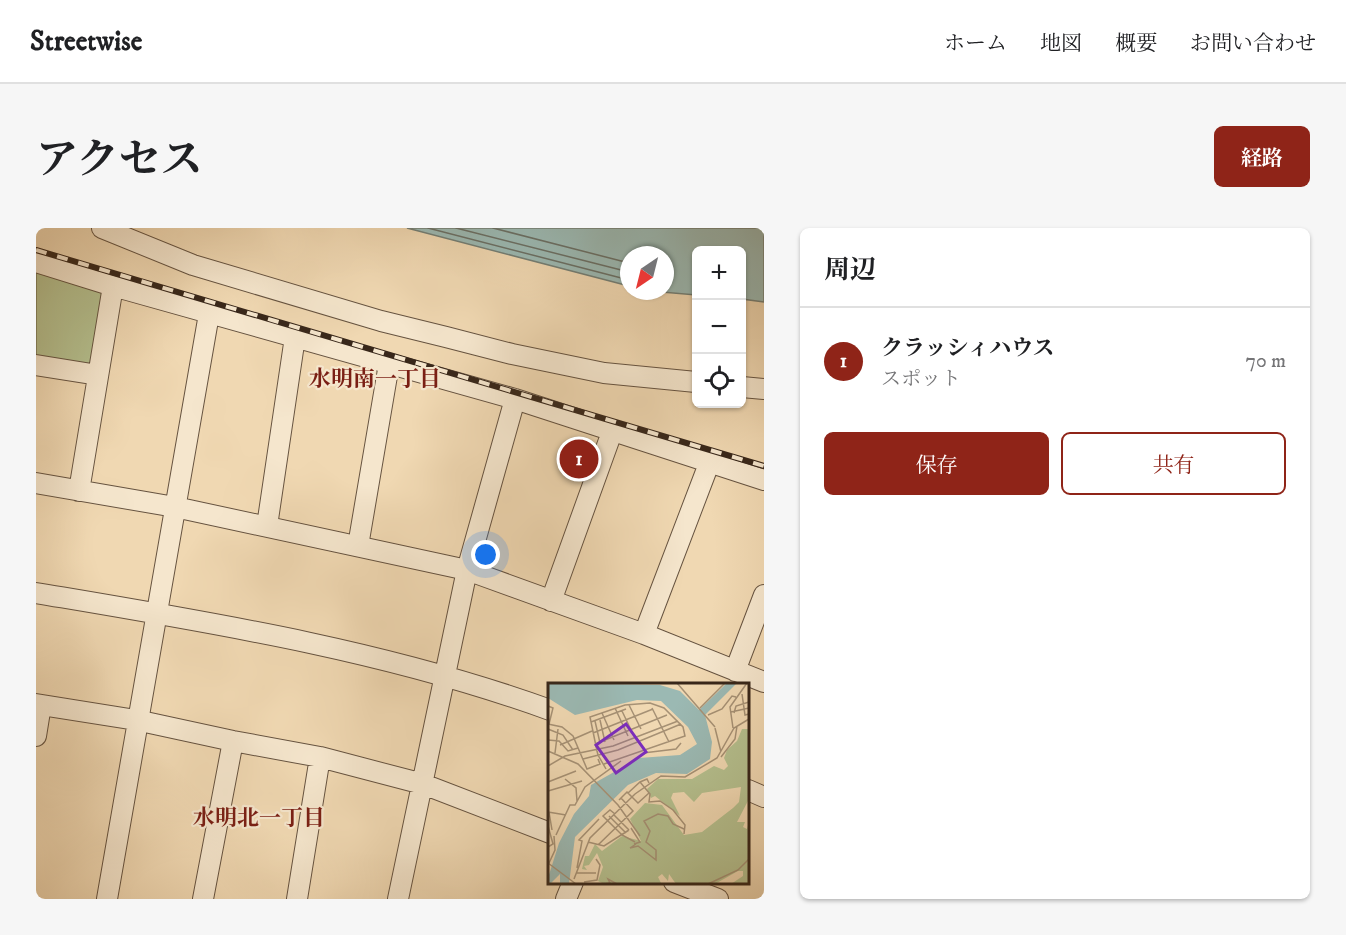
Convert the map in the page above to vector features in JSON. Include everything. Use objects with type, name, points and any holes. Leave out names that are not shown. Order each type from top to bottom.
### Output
[{"type":"street","points":[[102,228],[193,266],[381,321],[512,354],[592,370],[692,382]]},
{"type":"street","points":[[36,262],[209,314],[515,399],[764,480]]},
{"type":"street","points":[[79,491],[112,286]]},
{"type":"street","points":[[107,899],[136,720],[209,314]]},
{"type":"street","points":[[267,526],[295,337]]},
{"type":"street","points":[[358,546],[389,364]]},
{"type":"street","points":[[36,365],[98,375]]},
{"type":"street","points":[[746,387],[764,389]]},
{"type":"street","points":[[404,897],[423,784],[467,570],[515,399]]},
{"type":"street","points":[[551,601],[612,432]]},
{"type":"street","points":[[644,634],[710,461]]},
{"type":"street","points":[[36,483],[175,507],[467,570],[644,634],[764,682]]},
{"type":"street","points":[[36,593],[304,642],[444,676],[509,695],[548,710]]},
{"type":"street","points":[[735,671],[764,595]]},
{"type":"street","points":[[36,736],[38,704],[136,720],[320,757],[423,784],[548,833]]},
{"type":"street","points":[[203,899],[233,741]]},
{"type":"street","points":[[297,899],[320,757]]},
{"type":"street","points":[[749,791],[764,797]]},
{"type":"street","points":[[566,899],[572,884]]},
{"type":"street","points":[[669,899],[675,884]]},
{"type":"street","points":[[678,884],[718,899]]},
{"type":"green space","points":[[36,270],[106,289],[91,372],[36,361]]},
{"type":"water","points":[[407,228],[764,228],[764,302],[746,300],[746,246],[692,246],[692,295],[674,293],[674,246],[620,246],[620,284]]},
{"type":"railway","points":[[36,250],[764,466]]},
{"type":"place","name":"クラッシィハウス","points":[[579,459]]},
{"type":"district","name":"水明南一丁目","points":[[375,379]]},
{"type":"district","name":"水明北一丁目","points":[[259,818]]}]
